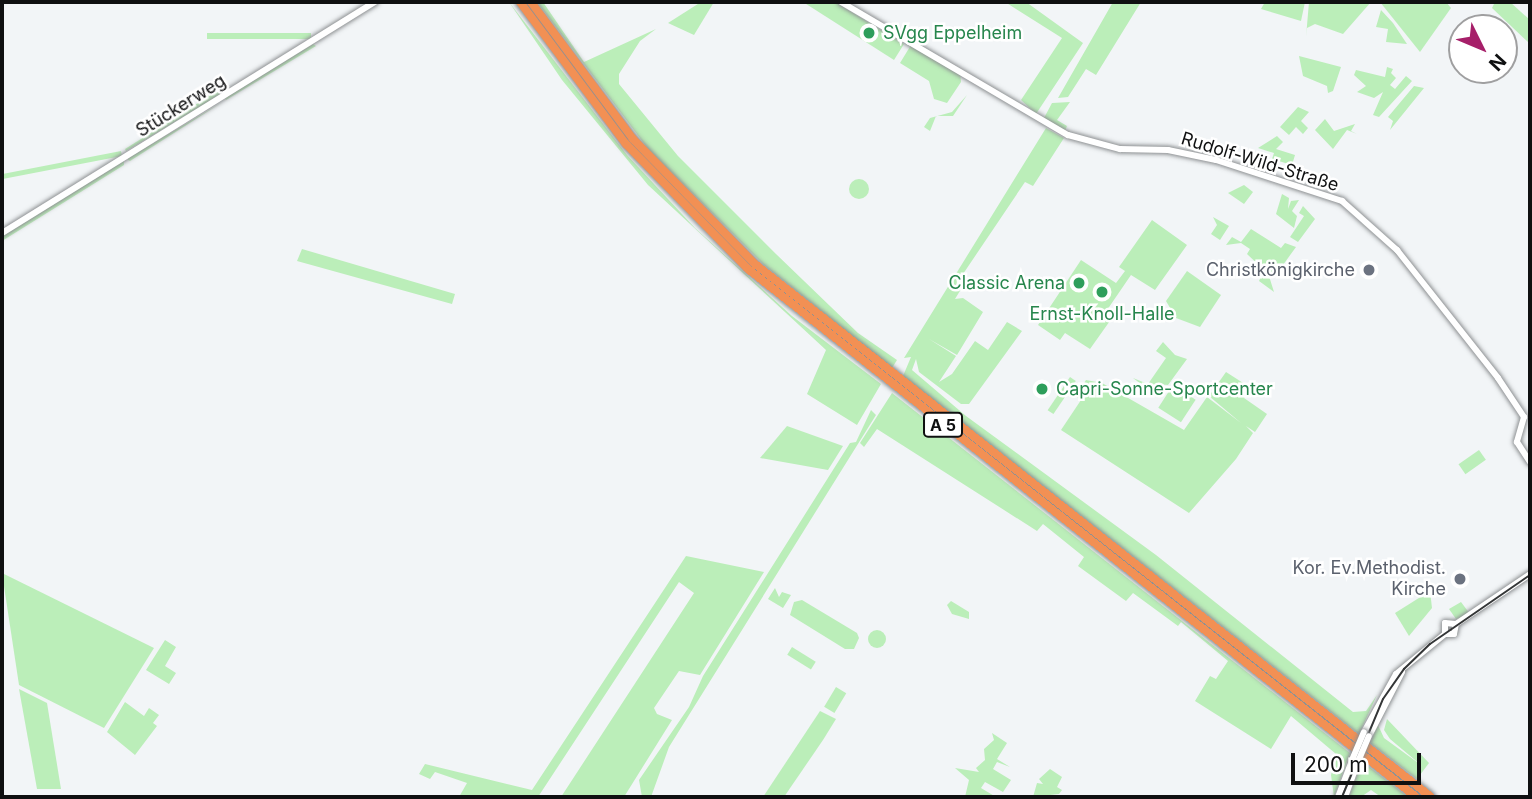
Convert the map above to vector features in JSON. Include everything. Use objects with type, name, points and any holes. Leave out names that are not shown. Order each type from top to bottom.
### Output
[{"type":"highway","name":"A 5","points":[[520,2],[626,145],[689,213],[765,285],[1416,797]]},
{"type":"highway","name":"A 5","points":[[531,2],[633,139],[755,264],[1430,797]]},
{"type":"street","name":"Stückerweg","points":[[2,233],[375,2]]},
{"type":"street","name":"Rudolf-Wild-Straße","points":[[841,2],[1068,135],[1119,149],[1168,150],[1212,159],[1342,201],[1405,259],[1524,417],[1517,442],[1530,462]]},
{"type":"street","points":[[1445,634],[1445,623],[1456,624],[1530,574]]},
{"type":"street","points":[[1338,797],[1387,686],[1407,664],[1445,634],[1454,634],[1456,624]]},
{"type":"street","points":[[1345,797],[1355,762]]},
{"type":"green space","points":[[509,2],[627,155],[695,228],[792,316],[881,384],[857,425],[807,394],[826,350],[648,185],[562,80]]},
{"type":"green space","points":[[537,2],[543,2],[584,62],[656,29],[640,41],[619,74],[619,84],[678,156],[776,254],[858,333],[897,360],[892,368],[764,265],[649,150]]},
{"type":"green space","points":[[701,2],[714,2],[694,35],[668,23]]},
{"type":"green space","name":"SVgg Eppelheim","points":[[803,2],[835,2],[904,44],[894,60]]},
{"type":"green space","points":[[1005,2],[1026,2],[1083,43],[1036,114],[1021,100],[1062,38]]},
{"type":"green space","points":[[1113,2],[1141,2],[1096,75],[1086,69],[1068,97],[1058,98]]},
{"type":"green space","points":[[1265,2],[1305,2],[1301,21],[1261,9]]},
{"type":"green space","points":[[1309,2],[1371,2],[1343,34],[1315,24],[1307,28],[1306,37]]},
{"type":"green space","points":[[1380,2],[1446,2],[1451,8],[1420,52]]},
{"type":"green space","points":[[1495,2],[1510,2],[1530,20],[1530,44],[1518,33],[1518,14],[1498,14],[1492,8]]},
{"type":"green space","points":[[1381,10],[1407,44],[1386,42],[1388,29],[1376,27]]},
{"type":"green space","points":[[207,33],[311,33],[311,39],[207,39]]},
{"type":"green space","points":[[313,44],[316,46],[226,100],[225,98]]},
{"type":"green space","points":[[911,45],[960,72],[961,82],[947,103],[934,99],[929,81],[900,63]]},
{"type":"green space","points":[[1299,56],[1341,67],[1333,91],[1328,93],[1327,86],[1303,76]]},
{"type":"green space","points":[[1387,67],[1393,69],[1391,73],[1396,78],[1390,85],[1395,89],[1406,76],[1412,81],[1379,117],[1373,115],[1383,92],[1374,98],[1357,92],[1366,86],[1354,75],[1356,70],[1385,77]]},
{"type":"green space","points":[[1414,86],[1424,88],[1390,130],[1393,121],[1388,117]]},
{"type":"green space","points":[[219,90],[220,95],[126,151],[125,149]]},
{"type":"green space","points":[[967,95],[953,116],[937,116],[952,112]]},
{"type":"green space","points":[[1070,102],[1057,120],[1067,126],[1065,131],[1044,118],[1052,103]]},
{"type":"green space","points":[[221,103],[130,161],[128,160],[128,158]]},
{"type":"green space","points":[[1298,107],[1309,112],[1301,121],[1308,128],[1303,134],[1296,127],[1289,135],[1280,127]]},
{"type":"green space","points":[[936,116],[930,131],[924,127],[930,118]]},
{"type":"green space","points":[[1325,119],[1334,131],[1355,124],[1351,131],[1357,134],[1347,130],[1333,149],[1315,130]]},
{"type":"green space","points":[[1046,128],[1064,138],[1033,186],[1025,182],[961,277],[966,281],[955,299],[963,298],[983,312],[957,355],[929,339],[956,356],[939,382],[952,374],[975,341],[988,350],[1007,322],[1022,331],[969,404],[961,404],[919,372],[916,359],[912,370],[966,416],[1156,555],[1353,712],[1366,711],[1377,695],[1359,734],[903,376],[911,357],[904,358]]},
{"type":"green space","points":[[1277,136],[1283,142],[1276,149],[1295,155],[1292,165],[1272,159],[1274,153],[1258,148]]},
{"type":"green space","points":[[121,151],[122,156],[2,179],[2,174]]},
{"type":"green space","points":[[124,161],[124,165],[2,241],[2,236]]},
{"type":"green space","points":[[859,179],[866,182],[869,189],[866,196],[859,199],[852,196],[849,189],[852,182]]},
{"type":"green space","points":[[1244,185],[1253,192],[1244,204],[1228,193]]},
{"type":"green space","points":[[1282,194],[1289,198],[1288,209],[1291,201],[1299,200],[1292,211],[1297,216],[1294,228],[1276,214]]},
{"type":"green space","points":[[1303,206],[1315,219],[1298,242],[1290,237],[1304,216],[1299,213]]},
{"type":"green space","points":[[1213,217],[1229,226],[1220,240],[1211,234],[1217,225]]},
{"type":"green space","points":[[1152,220],[1187,245],[1155,290],[1131,275],[1105,313],[1112,318],[1090,349],[1065,333],[1060,340],[1038,325],[1081,260],[1116,283],[1125,271],[1119,267]]},
{"type":"green space","points":[[1251,229],[1281,248],[1285,243],[1296,247],[1275,276],[1269,276],[1274,292],[1259,281],[1264,270],[1247,254],[1250,249],[1241,243],[1226,245],[1232,237],[1241,242]]},
{"type":"green space","points":[[302,249],[455,294],[452,304],[297,261]]},
{"type":"green space","points":[[1187,271],[1221,295],[1200,327],[1176,318],[1166,301]]},
{"type":"green space","points":[[1163,342],[1175,355],[1187,359],[1168,385],[1156,384],[1149,390],[1133,378],[1148,384],[1166,358],[1156,351]]},
{"type":"green space","points":[[1226,372],[1251,388],[1244,398],[1267,414],[1255,432],[1246,426],[1253,433],[1236,459],[1189,513],[1061,430],[1081,400],[1075,396],[1086,380],[1102,383],[1184,430],[1207,397],[1241,423],[1209,396]]},
{"type":"green space","points":[[1070,377],[1076,381],[1053,414],[1048,410]]},
{"type":"green space","points":[[1173,385],[1196,400],[1181,422],[1158,408]]},
{"type":"green space","points":[[892,393],[1350,753],[1334,797],[1331,775],[1336,754],[1291,716],[1271,749],[1195,701],[1210,676],[1216,679],[1228,661],[1181,622],[1178,626],[1133,593],[1126,601],[1078,566],[1084,557],[1043,524],[1037,531],[877,429],[864,447],[860,443]]},
{"type":"green space","points":[[871,410],[876,415],[669,747],[651,797],[642,797],[639,780],[689,707],[703,676],[850,443],[856,442]]},
{"type":"green space","points":[[787,426],[843,446],[828,470],[760,458]]},
{"type":"green space","points":[[1479,450],[1486,460],[1465,474],[1459,464]]},
{"type":"green space","points":[[686,556],[764,572],[700,675],[679,671],[654,708],[657,714],[672,720],[624,797],[561,797],[694,593],[679,582],[538,797],[459,797],[467,783],[435,772],[430,779],[419,774],[425,764],[532,790]]},
{"type":"green space","points":[[2,573],[154,648],[104,728],[19,685]]},
{"type":"green space","points":[[775,588],[779,597],[782,592],[791,595],[783,608],[768,599]]},
{"type":"green space","points":[[1430,591],[1432,608],[1409,636],[1395,613]]},
{"type":"green space","points":[[802,600],[857,633],[859,638],[854,649],[845,649],[790,615],[794,602]]},
{"type":"green space","points":[[951,601],[969,612],[969,619],[952,614],[947,605]]},
{"type":"green space","points":[[1461,602],[1470,614],[1456,619],[1449,609]]},
{"type":"green space","points":[[873,630],[881,630],[886,639],[884,646],[873,648],[868,643],[868,635]]},
{"type":"green space","points":[[165,640],[176,647],[165,666],[176,673],[169,684],[146,670]]},
{"type":"green space","points":[[792,647],[816,662],[811,669],[787,655]]},
{"type":"green space","points":[[836,687],[846,693],[834,713],[824,707]]},
{"type":"green space","points":[[19,689],[47,703],[61,789],[37,789]]},
{"type":"green space","points":[[125,702],[144,716],[149,708],[159,715],[153,723],[157,726],[135,755],[107,732]]},
{"type":"green space","points":[[820,711],[836,719],[823,740],[784,797],[763,797]]},
{"type":"green space","points":[[1387,719],[1429,763],[1417,779],[1370,743],[1378,725],[1384,738],[1421,765],[1390,739],[1384,730]]},
{"type":"green space","points":[[992,733],[1007,743],[997,759],[1010,767],[997,762],[993,769],[1011,780],[1003,792],[985,782],[981,788],[996,797],[965,797],[969,780],[955,768],[979,772],[976,768],[985,760],[984,749],[994,740]]},
{"type":"green space","points":[[1359,759],[1408,797],[1381,797],[1371,790],[1361,797],[1349,797],[1361,764]]},
{"type":"green space","points":[[1050,769],[1062,777],[1057,787],[1062,790],[1059,794],[1033,797],[1037,783],[1043,784],[1039,779]]},
{"type":"tram line","points":[[1342,797],[1383,699],[1404,669],[1430,644],[1530,575]]},
{"type":"place","name":"SVgg Eppelheim","points":[[869,33]]},
{"type":"place","name":"Christkönigkirche","points":[[1369,270]]},
{"type":"place","name":"Classic Arena","points":[[1079,283]]},
{"type":"place","name":"Ernst-Knoll-Halle","points":[[1102,292]]},
{"type":"place","name":"Capri-Sonne-Sportcenter","points":[[1042,389]]},
{"type":"place","name":"Kor. Ev.Methodist. Kirche","points":[[1460,579]]}]
